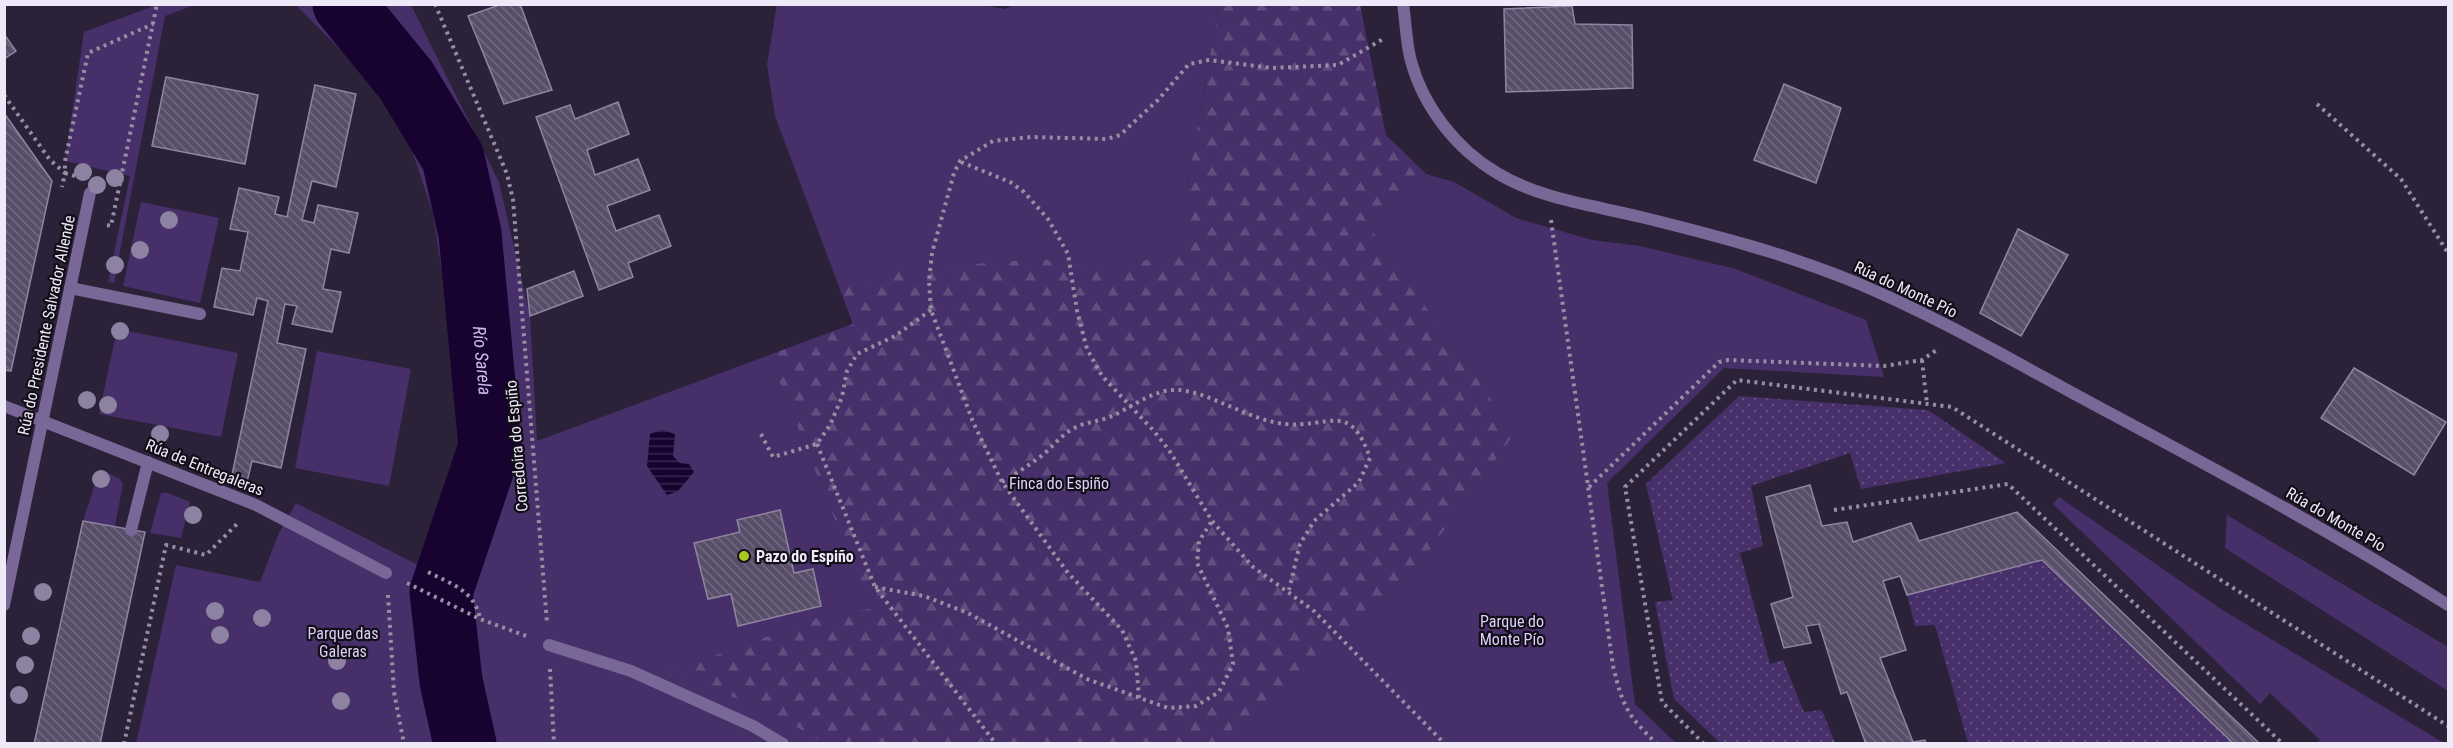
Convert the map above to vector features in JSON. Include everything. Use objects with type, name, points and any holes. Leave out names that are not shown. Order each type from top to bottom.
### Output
[{"type":"street","name":"Rúa do Monte Pío","points":[[1403,4],[1410,59],[1431,108],[1449,133],[1472,156],[1497,173],[1550,196],[1730,238],[1857,283],[1955,331],[2268,499],[2351,545],[2448,605]]},
{"type":"street","name":"Rúa do Presidente Salvador Allende","points":[[4,605],[90,193]]},
{"type":"street","points":[[70,288],[200,314]]},
{"type":"street","name":"Rúa de Entregaleras","points":[[4,406],[256,505],[386,573]]},
{"type":"street","points":[[131,530],[148,462]]},
{"type":"street","points":[[549,645],[631,671],[753,726],[783,744]]},
{"type":"path","points":[[110,184],[119,187],[157,4]]},
{"type":"path","name":"Corredoira do Espiño","points":[[435,4],[507,174],[513,200],[549,645],[554,744]]},
{"type":"path","points":[[62,187],[88,53],[153,24]]},
{"type":"path","points":[[1139,698],[1136,661],[1122,630],[1068,573],[1002,482],[973,422],[931,310],[929,281],[932,253],[949,187],[960,161],[993,141],[1012,137],[1107,139],[1120,135],[1158,100],[1189,64],[1209,60],[1272,68],[1338,65],[1389,35]]},
{"type":"path","points":[[4,95],[50,160],[64,173],[82,177]]},
{"type":"path","points":[[2317,104],[2402,179],[2448,253]]},
{"type":"path","points":[[960,161],[1010,182],[1024,192],[1048,219],[1068,254],[1077,311],[1087,349],[1114,392],[1131,405],[1169,450],[1212,521],[1253,567],[1289,590],[1366,661],[1445,744]]},
{"type":"path","points":[[1551,219],[1613,666],[1623,705],[1633,720],[1657,744]]},
{"type":"path","points":[[761,434],[773,458],[817,444],[830,425],[842,397],[847,371],[857,354],[895,336],[931,310]]},
{"type":"path","points":[[1588,487],[1719,362],[1728,360],[1884,366],[1922,360],[1946,343],[1955,331]]},
{"type":"path","points":[[1922,360],[1927,404]]},
{"type":"path","points":[[1704,744],[1662,702],[1625,486],[1737,380],[1952,407],[2448,726]]},
{"type":"path","points":[[1002,482],[1041,456],[1071,430],[1109,417],[1131,405],[1164,392],[1178,390],[1271,421],[1288,424],[1324,419],[1347,422],[1363,438],[1370,458],[1359,482],[1314,521],[1300,544],[1289,590]]},
{"type":"path","points":[[817,444],[875,587],[996,744]]},
{"type":"path","points":[[1834,510],[2007,484],[2283,744]]},
{"type":"path","points":[[124,744],[166,545],[206,555],[256,505]]},
{"type":"path","points":[[875,587],[924,596],[968,613],[1087,679],[1168,708],[1196,706],[1219,692],[1233,664],[1228,628],[1197,563],[1199,541],[1212,521]]},
{"type":"path","points":[[428,572],[465,590],[477,604],[480,619]]},
{"type":"path","points":[[386,573],[394,692],[404,744]]},
{"type":"path","points":[[404,582],[480,619],[549,645]]},
{"type":"green space","name":"Finca do Espiño","points":[[777,4],[977,4],[1005,9],[1016,4],[1219,5],[1183,210],[1255,312],[1372,231],[1426,174],[1454,182],[1516,218],[1592,240],[1640,246],[1736,269],[1866,320],[1884,377],[1724,368],[1607,483],[1635,704],[1676,743],[136,744],[176,565],[260,582],[279,533],[296,503],[424,568],[453,523],[465,477],[466,431],[433,214],[398,108],[296,5],[411,5],[499,182],[530,316],[537,441],[853,324],[775,116],[767,65]]},
{"type":"green space","points":[[151,5],[194,5],[165,16],[114,283],[108,282],[130,176],[65,161],[84,32],[151,7]]},
{"type":"green space","name":"Finca do Espiño","points":[[1219,5],[1360,5],[1386,135],[1426,174],[1372,231],[1515,433],[1394,598],[1215,743],[824,743],[776,715],[671,671],[830,614],[871,609],[769,355],[853,324],[840,289],[907,269],[1042,259],[1115,272],[1203,239],[1183,210]]},
{"type":"green space","points":[[141,202],[219,218],[200,303],[123,286]]},
{"type":"green space","points":[[117,329],[238,353],[221,437],[99,414]]},
{"type":"green space","points":[[317,351],[411,369],[389,486],[295,468]]},
{"type":"green space","points":[[1739,396],[1928,410],[2006,463],[1861,489],[1850,453],[1751,486],[1763,546],[1740,553],[1770,664],[1783,660],[1804,712],[1822,710],[1835,743],[1720,743],[1674,699],[1655,602],[1673,600],[1646,484]]},
{"type":"green space","points":[[110,474],[120,479],[123,484],[115,526],[83,521],[96,481],[100,476]]},
{"type":"green space","points":[[161,493],[168,493],[190,502],[181,538],[150,533]]},
{"type":"green space","points":[[2059,497],[2221,609],[2444,743],[2316,743],[2320,740],[2270,693],[2260,704],[2053,504]]},
{"type":"green space","points":[[2227,515],[2448,647],[2448,691],[2225,548]]},
{"type":"green space","points":[[2042,560],[2234,743],[1968,743],[1935,625],[1915,626],[1907,595]]},
{"type":"shaded area","points":[[662,430],[675,434],[673,456],[680,463],[689,464],[694,472],[678,491],[667,495],[647,466],[650,434]]},
{"type":"building","points":[[502,4],[520,4],[552,90],[504,104],[468,16]]},
{"type":"building","points":[[1572,6],[1575,24],[1632,25],[1633,88],[1506,92],[1504,9]]},
{"type":"building","points":[[4,34],[16,51],[4,59]]},
{"type":"building","points":[[166,77],[258,95],[245,164],[152,146]]},
{"type":"building","points":[[1784,84],[1841,108],[1816,183],[1754,160]]},
{"type":"building","points":[[315,85],[356,94],[336,187],[312,181],[302,220],[314,223],[318,205],[358,213],[349,253],[331,249],[323,289],[341,292],[332,332],[292,324],[297,306],[285,304],[277,343],[306,349],[281,468],[252,461],[247,482],[232,475],[268,301],[257,298],[253,315],[214,307],[222,268],[240,271],[248,232],[230,229],[239,188],[279,197],[275,214],[287,217]]},
{"type":"building","points":[[618,102],[629,134],[587,150],[595,175],[638,159],[650,190],[607,206],[616,231],[659,215],[671,246],[628,263],[633,277],[599,290],[536,117],[570,105],[575,119]]},
{"type":"building","points":[[4,113],[52,181],[11,371],[4,370]]},
{"type":"building","points":[[2018,229],[2068,255],[2021,336],[1980,313]]},
{"type":"building","points":[[574,271],[583,296],[530,316],[527,289]]},
{"type":"building","points":[[2354,368],[2446,422],[2414,475],[2321,418]]},
{"type":"building","points":[[1810,485],[1822,526],[1847,522],[1853,542],[1911,523],[1919,541],[2017,512],[2260,744],[2234,744],[2042,560],[1907,595],[1900,576],[1883,581],[1906,650],[1880,658],[1913,742],[1925,740],[1926,744],[1866,744],[1847,692],[1841,694],[1819,624],[1806,626],[1811,643],[1784,648],[1771,604],[1793,597],[1766,497]]},
{"type":"building","name":"Pazo do Espiño","points":[[780,510],[794,573],[813,569],[821,606],[738,626],[731,594],[708,599],[694,543],[740,532],[737,520]]},
{"type":"building","points":[[83,521],[145,532],[100,744],[34,744]]},
{"type":"waterway","name":"Río Sarela","points":[[344,4],[406,80],[453,158],[470,234],[490,447],[441,592],[451,681],[465,744]]},
{"type":"place","name":"Pazo do Espiño","points":[[744,556]]},
{"type":"park label","name":"Parque do Monte Pío","points":[[1512,630]]},
{"type":"park label","name":"Parque das Galeras","points":[[343,642]]}]
